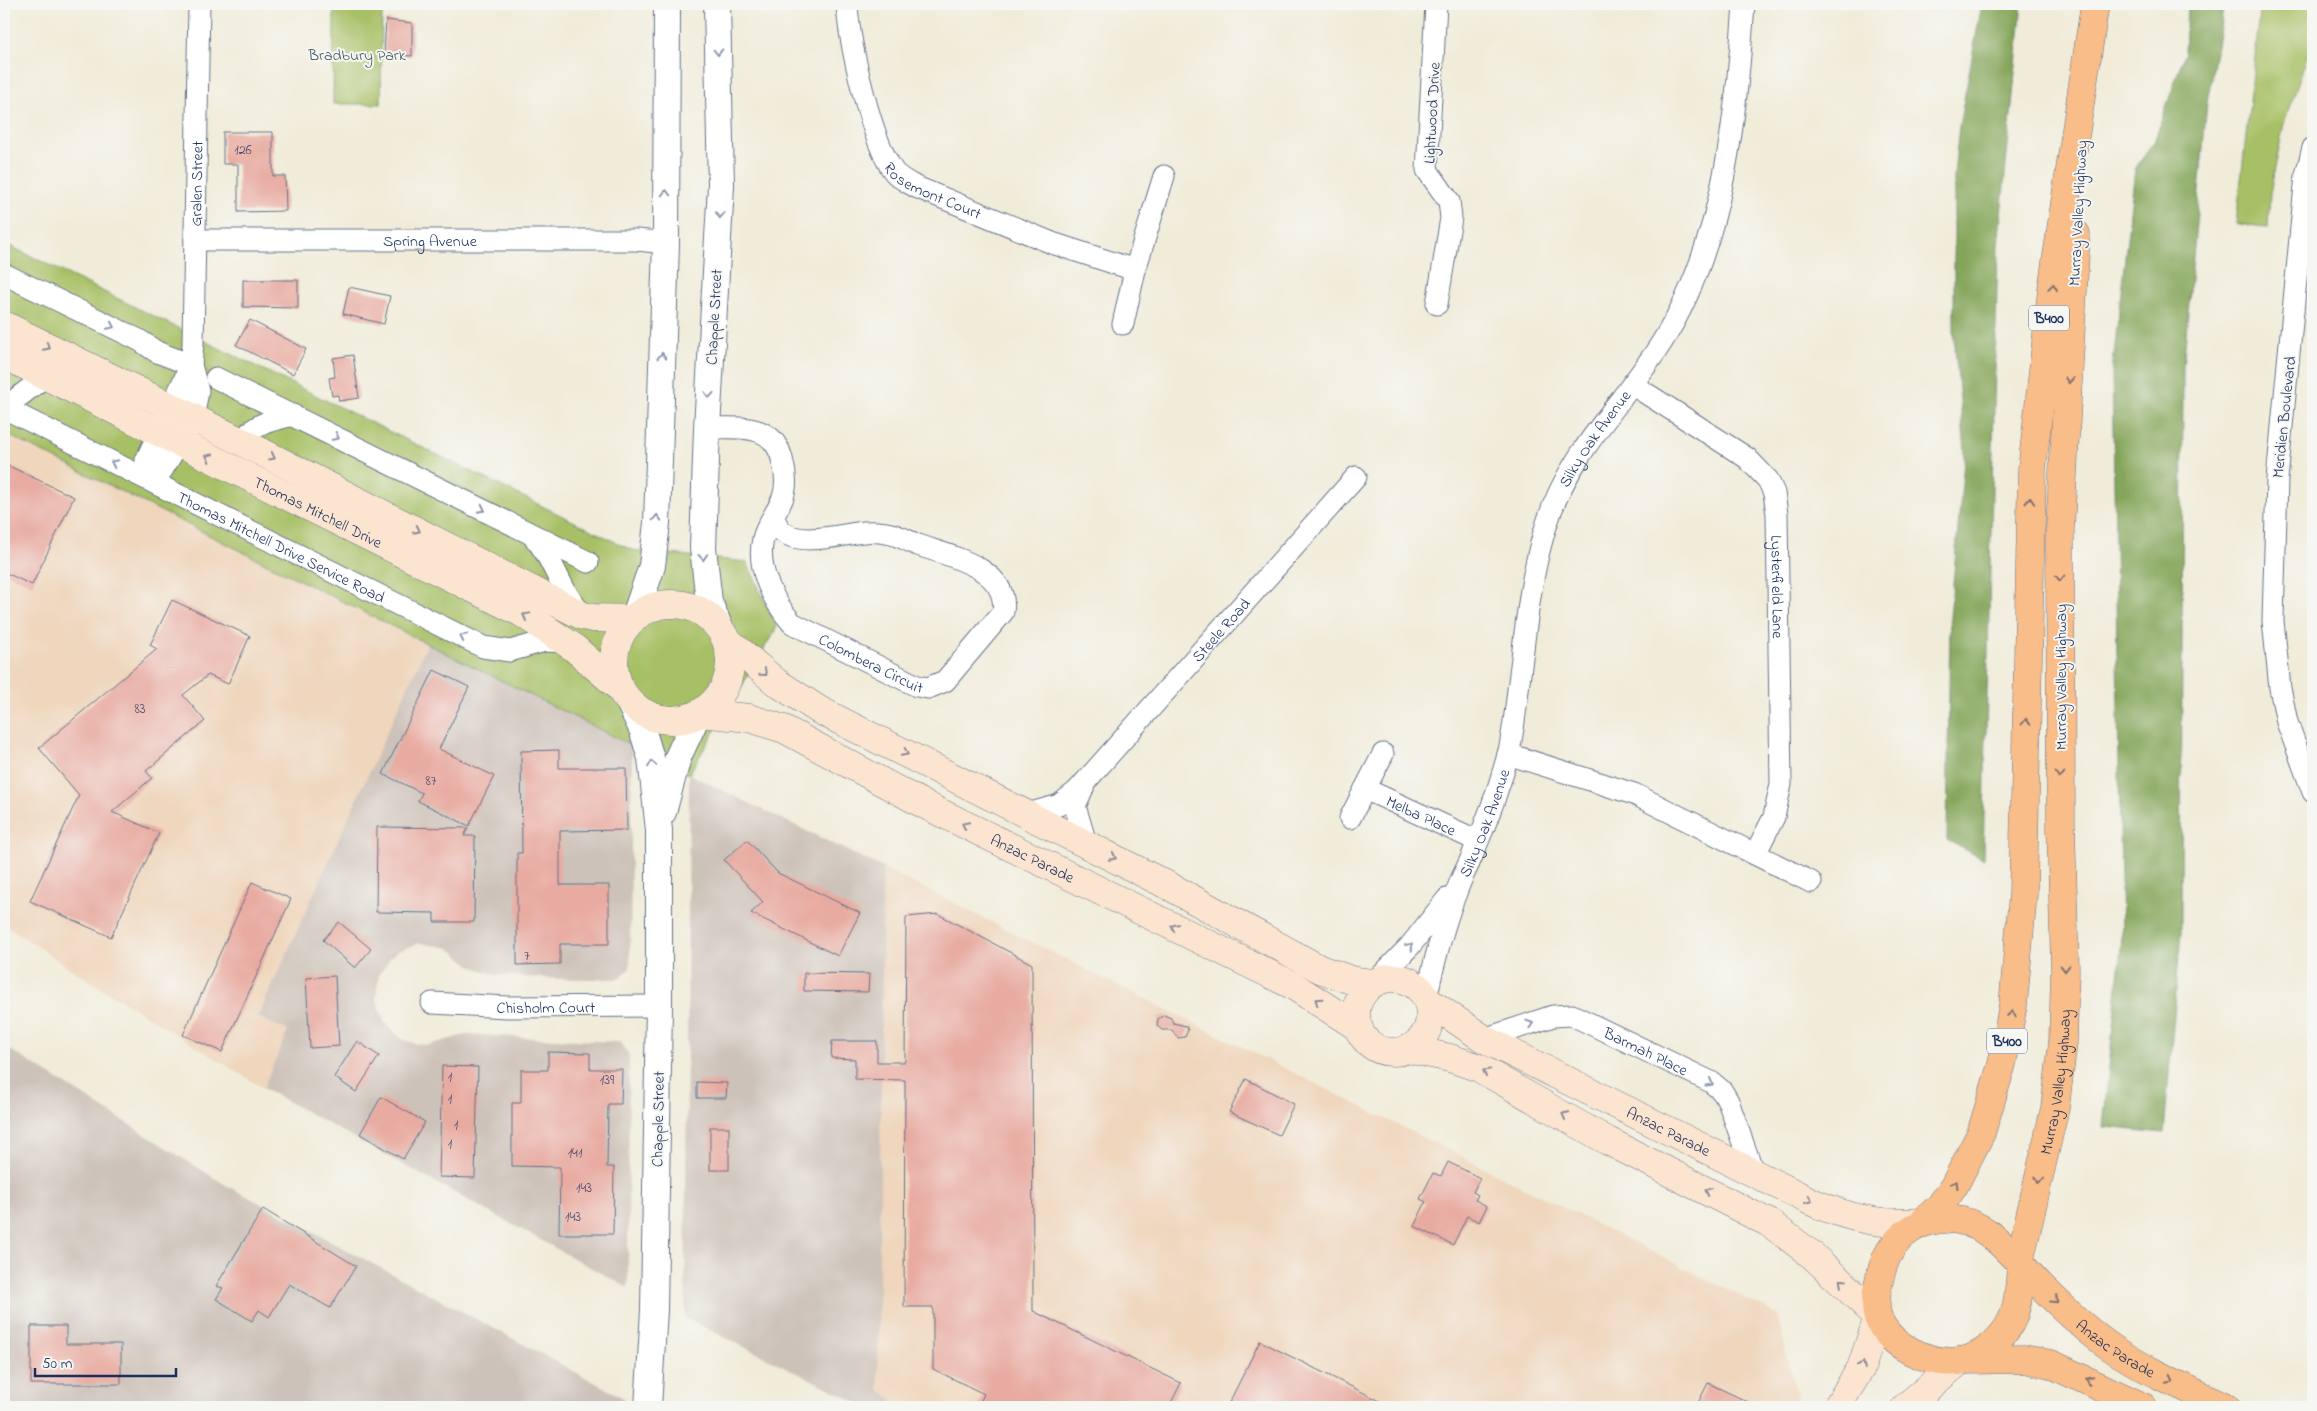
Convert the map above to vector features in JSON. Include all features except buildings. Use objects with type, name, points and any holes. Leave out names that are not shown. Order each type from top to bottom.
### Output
[{"type":"main road","name":"Murray Valley Highway","points":[[1923,1222],[1940,1206],[1954,1186],[1981,1133],[2000,1073],[2013,1005],[2023,894],[2032,469],[2052,289],[2084,88],[2095,4]]},
{"type":"main road","name":"Murray Valley Highway","points":[[2020,1264],[2055,1108],[2064,1018],[2064,919],[2060,826],[2060,529],[2084,88]]},
{"type":"main road","name":"Thomas Mitchell Drive","points":[[4,325],[95,371],[175,425],[241,473],[515,610],[566,642],[624,693]]},
{"type":"main road","name":"Thomas Mitchell Drive","points":[[4,355],[46,376],[175,425],[242,442],[586,617],[633,618]]},
{"type":"main road","points":[[46,376],[95,371]]},
{"type":"main road","points":[[241,473],[242,442]]},
{"type":"main road","points":[[724,634],[731,662],[729,678],[716,701],[699,714],[681,720],[658,719],[643,712],[624,693],[616,675],[614,658],[621,635],[633,618],[660,606],[682,605],[708,616],[724,634],[776,682],[803,700],[1169,886],[1312,965],[1341,977],[1375,982],[1388,978],[1406,980],[1416,985],[1427,999],[1431,1014],[1429,1029],[1420,1042],[1408,1049],[1394,1052],[1378,1049],[1366,1041],[1359,1028],[1356,1012],[1358,1003],[1375,982]]},
{"type":"main road","name":"Anzac Parade","points":[[699,714],[749,718],[784,729],[909,798],[1292,985],[1359,1028]]},
{"type":"main road","name":"Anzac Parade","points":[[1427,999],[1484,1040],[1828,1209],[1854,1218],[1898,1224],[1923,1222]]},
{"type":"main road","points":[[1408,1049],[1450,1058],[1479,1068],[1608,1141],[1771,1224],[1806,1249],[1878,1317],[1893,1337],[1909,1350],[1938,1360],[2010,1359],[2051,1364],[2143,1407]]},
{"type":"main road","points":[[1923,1222],[1949,1220],[1980,1228],[2000,1243],[2020,1264]]},
{"type":"main road","name":"B400","points":[[1878,1317],[1877,1292],[1884,1262],[1898,1241],[1923,1222]]},
{"type":"main road","name":"Anzac Parade","points":[[2020,1264],[2058,1303],[2112,1348],[2226,1407]]},
{"type":"main road","name":"B400","points":[[1963,1361],[1994,1344],[2007,1328],[2016,1309],[2020,1264]]},
{"type":"main road","points":[[1837,1407],[1861,1368],[1878,1317]]},
{"type":"main road","points":[[1905,1407],[1963,1361]]},
{"type":"street","name":"Gralen Street","points":[[148,479],[161,472],[191,365],[194,333],[199,4]]},
{"type":"street","points":[[633,618],[652,566],[655,546],[666,243],[667,4]]},
{"type":"street","name":"Chapple Street","points":[[716,4],[722,186],[707,428],[703,548],[709,602],[724,634]]},
{"type":"street","name":"Rosemont Court","points":[[848,4],[848,26],[875,131],[882,154],[895,174],[916,187],[1052,242],[1135,270]]},
{"type":"street","name":"Lightwood Drive","points":[[1436,4],[1427,170],[1450,201],[1451,218],[1437,304]]},
{"type":"street","name":"Silky Oak Avenue","points":[[1427,999],[1440,937],[1459,883],[1478,841],[1508,754],[1531,586],[1548,520],[1564,482],[1587,444],[1633,385],[1664,340],[1689,296],[1702,261],[1713,224],[1732,119],[1744,4]]},
{"type":"street","name":"Meridien Boulevard","points":[[2313,148],[2306,175],[2277,480],[2273,622],[2280,688],[2287,722],[2313,792]]},
{"type":"street","points":[[1123,324],[1135,270],[1164,176]]},
{"type":"street","name":"Spring Avenue","points":[[195,240],[637,240],[666,243]]},
{"type":"street","points":[[4,274],[139,340],[157,352],[191,365]]},
{"type":"street","points":[[4,408],[46,376]]},
{"type":"street","points":[[216,378],[588,562]]},
{"type":"street","name":"Lysterfield Lane","points":[[1633,385],[1747,458],[1768,480],[1774,493],[1777,524],[1782,784],[1774,817],[1756,854]]},
{"type":"street","name":"Thomas Mitchell Drive Service Road","points":[[4,408],[483,647],[510,651],[542,641],[566,642]]},
{"type":"street","points":[[242,442],[248,432],[258,426],[293,415]]},
{"type":"street","name":"Colombera Circuit","points":[[707,428],[742,428],[765,432],[774,440],[781,452],[786,485],[774,518],[763,538],[762,567],[781,611],[792,623],[917,686],[928,688],[945,681],[1003,612],[1004,603],[999,587],[986,574],[973,565],[890,533],[866,531],[809,539],[792,536],[782,532],[774,518]]},
{"type":"street","name":"Steele Road","points":[[1027,814],[1049,809],[1064,802],[1087,782],[1356,477]]},
{"type":"street","points":[[529,533],[547,554],[569,597],[586,617]]},
{"type":"street","name":"Chapple Street","points":[[624,693],[642,729],[651,758],[659,830],[659,1006],[654,1310],[648,1407]]},
{"type":"street","name":"Chapple Street","points":[[659,830],[678,757],[699,714]]},
{"type":"street","points":[[1350,818],[1382,754]]},
{"type":"street","points":[[1508,754],[1634,794],[1811,882]]},
{"type":"street","name":"Steele Road","points":[[1086,843],[1076,806],[1080,793],[1087,782]]},
{"type":"street","name":"Melba Place","points":[[1365,790],[1478,841]]},
{"type":"street","name":"Silky Oak Avenue","points":[[1375,982],[1410,946],[1459,883]]},
{"type":"street","name":"Chisholm Court","points":[[432,1003],[507,1007],[659,1006]]},
{"type":"street","name":"Barmah Place","points":[[1484,1040],[1553,1016],[1572,1015],[1711,1082],[1722,1091],[1728,1101],[1754,1174]]},
{"type":"shaded area","points":[[4,433],[428,642],[259,1017],[289,1031],[263,1088],[69,968],[4,924]]},
{"type":"shaded area","points":[[428,642],[632,744],[630,968],[619,979],[556,979],[496,975],[473,967],[449,948],[420,943],[398,951],[390,958],[379,975],[376,998],[384,1022],[402,1039],[416,1044],[429,1045],[464,1035],[476,1035],[619,1042],[629,1053],[628,1288],[263,1088],[288,1031],[258,1017]]},
{"type":"shaded area","points":[[689,774],[883,868],[878,1388],[900,1407],[867,1407],[685,1318]]},
{"type":"shaded area","points":[[883,868],[1777,1314],[1797,1397],[1790,1407],[900,1407],[878,1389]]},
{"type":"shaded area","points":[[4,1046],[224,1184],[624,1398],[620,1407],[4,1407]]},
{"type":"green space","name":"Bradbury Park","points":[[334,4],[382,4],[381,104],[333,104]]},
{"type":"green space","points":[[1982,4],[2022,4],[1998,246],[1983,859],[1947,840],[1950,617],[1965,450],[1954,340],[1954,174],[1959,126]]},
{"type":"green space","points":[[2187,4],[2224,4],[2207,103],[2183,368],[2181,933],[2164,1133],[2103,1127],[2122,937],[2112,372],[2135,169],[2154,142],[2185,52]]},
{"type":"green space","points":[[2261,4],[2313,4],[2313,40],[2284,123],[2270,193],[2268,227],[2236,224]]},
{"type":"green space","points":[[4,243],[632,550],[747,562],[777,627],[689,774],[4,433]]}]
